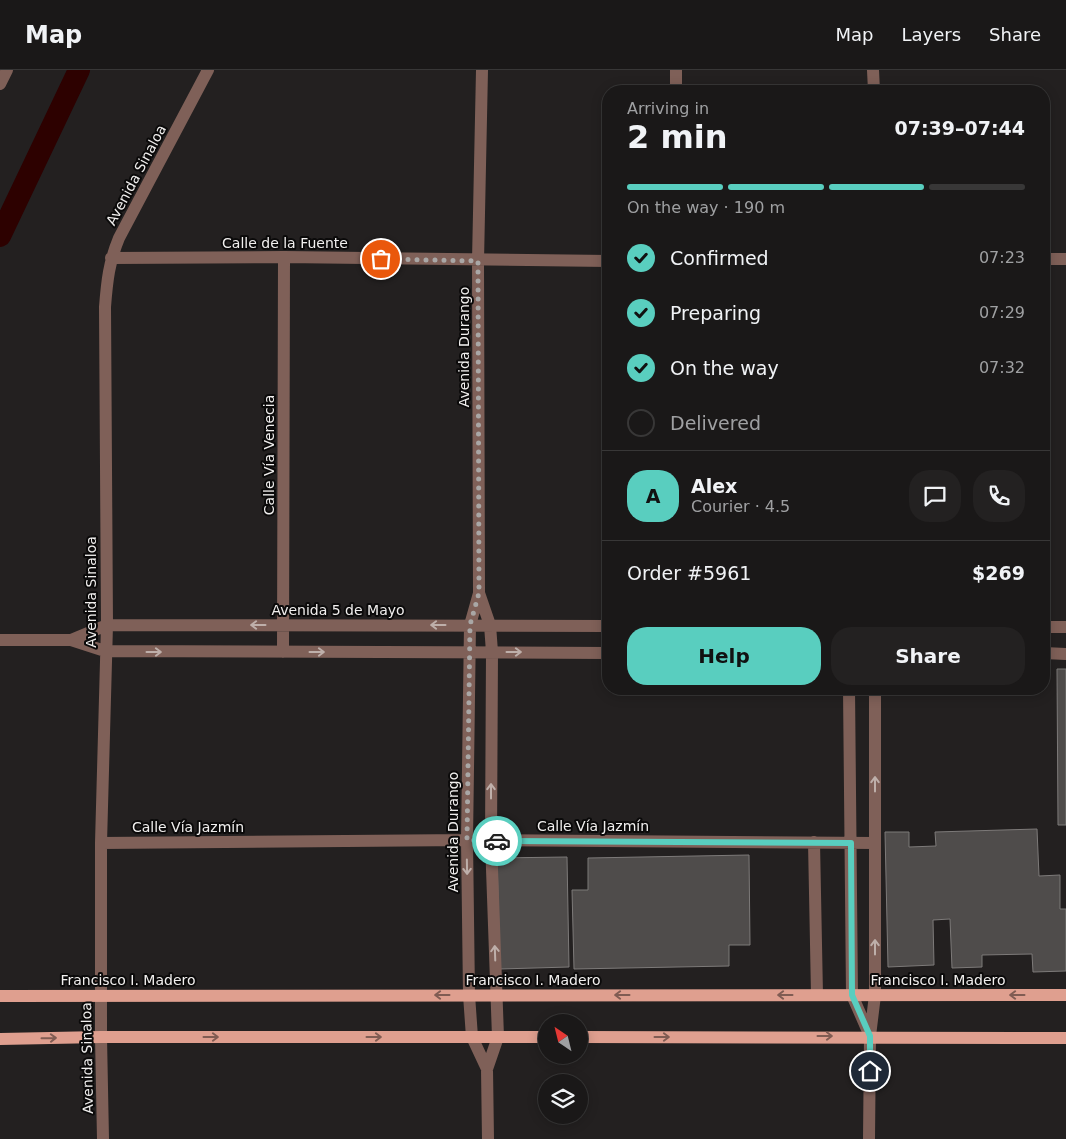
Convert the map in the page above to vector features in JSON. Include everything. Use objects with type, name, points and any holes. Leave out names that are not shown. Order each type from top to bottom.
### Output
[{"type":"main road","name":"Francisco I. Madero","points":[[0,996],[1066,995]]},
{"type":"main road","points":[[588,1037],[870,1036],[1066,1038]]},
{"type":"main road","points":[[0,1039],[101,1037],[538,1037]]},
{"type":"street","points":[[0,84],[7,70]]},
{"type":"street","name":"Avenida Sinaloa","points":[[103,1139],[101,843],[107,624],[105,307],[111,258],[119,238],[208,70]]},
{"type":"street","name":"Avenida Durango","points":[[482,70],[478,261],[479,593],[470,625],[467,840],[469,995],[472,1038],[487,1070]]},
{"type":"street","points":[[676,70],[676,85]]},
{"type":"street","points":[[874,70],[874,85]]},
{"type":"street","name":"Calle de la Fuente","points":[[111,258],[284,257],[478,261],[602,261]]},
{"type":"street","name":"Calle Vía Venecia","points":[[283,652],[284,257]]},
{"type":"street","points":[[1050,259],[1066,259]]},
{"type":"street","name":"Avenida Durango","points":[[479,593],[490,625],[492,652],[491,841],[498,1037],[487,1070],[488,1139]]},
{"type":"street","name":"Avenida 5 de Mayo","points":[[71,640],[107,624],[602,626]]},
{"type":"street","points":[[1050,627],[1066,627]]},
{"type":"street","name":"Avenida 5 de Mayo","points":[[0,640],[71,640],[105,652],[602,653]]},
{"type":"street","points":[[1050,654],[1066,654]]},
{"type":"street","points":[[849,695],[852,995],[870,1036]]},
{"type":"street","points":[[869,1139],[870,1036],[876,995],[875,695]]},
{"type":"street","name":"Calle Vía Jazmín","points":[[101,843],[467,840],[875,843]]},
{"type":"street","points":[[814,842],[816,995]]},
{"type":"building","points":[[1057,669],[1066,669],[1066,825],[1058,825]]},
{"type":"building","points":[[1037,829],[1039,876],[1060,875],[1060,909],[1066,909],[1066,971],[1033,972],[1032,954],[982,955],[982,967],[952,968],[950,919],[933,920],[934,965],[888,967],[885,832],[909,832],[909,847],[936,846],[935,832]]},
{"type":"building","points":[[749,855],[750,945],[729,945],[729,966],[574,969],[572,890],[588,890],[588,858]]},
{"type":"building","points":[[567,857],[569,967],[500,969],[497,858]]},
{"type":"waterway","points":[[0,236],[79,70]]},
{"type":"way so far","points":[[381,259],[478,261],[480,421],[479,593],[470,625],[467,840],[497,841]]},
{"type":"route","points":[[497,841],[851,843],[852,995],[870,1036],[870,1071]]}]
